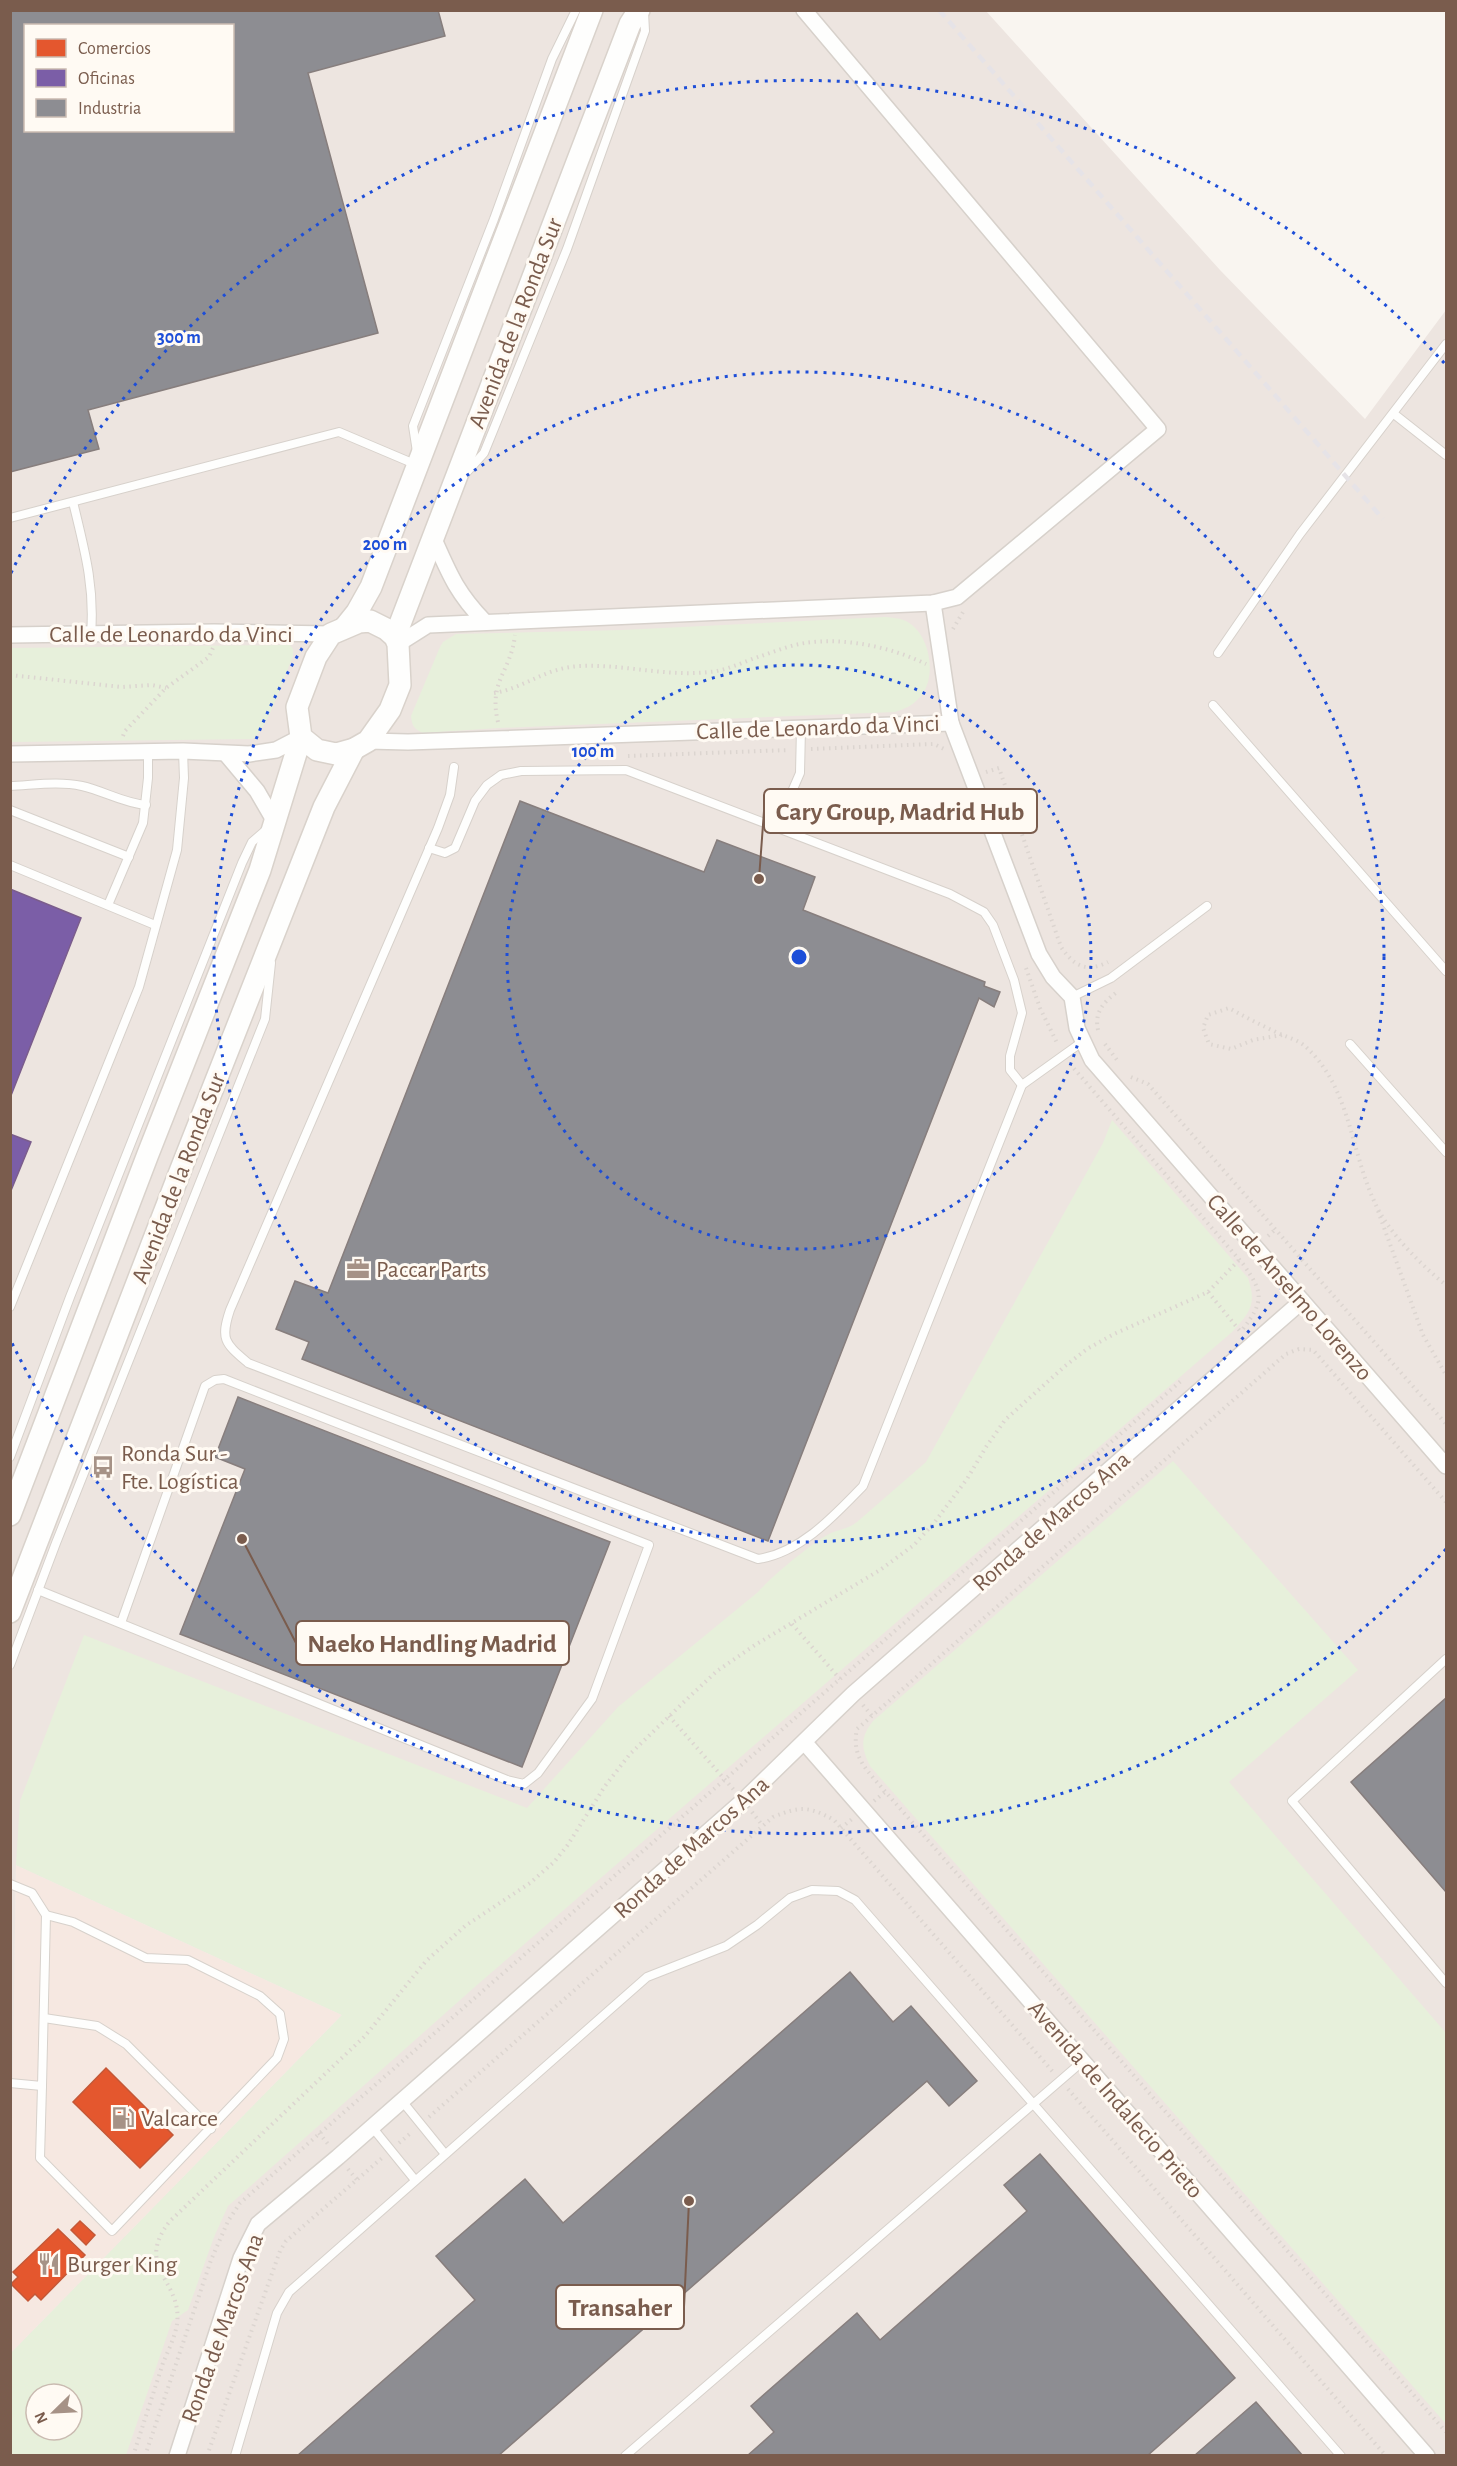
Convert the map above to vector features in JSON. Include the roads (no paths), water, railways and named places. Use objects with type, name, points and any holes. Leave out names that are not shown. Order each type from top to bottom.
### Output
[{"type":"main road","name":"Avenida de la Ronda Sur","points":[[338,630],[357,612],[370,586],[419,465],[592,10]]},
{"type":"main road","name":"Avenida de la Ronda Sur","points":[[397,641],[433,537],[621,46],[630,24],[641,10]]},
{"type":"main road","points":[[370,621],[386,629],[397,641],[400,685],[390,710],[361,745],[336,754],[317,750],[301,737],[297,707],[316,657],[338,630],[370,621]]},
{"type":"main road","name":"Avenida de la Ronda Sur","points":[[10,1515],[147,1154],[260,870],[301,737]]},
{"type":"main road","name":"Avenida de la Ronda Sur","points":[[10,1612],[48,1540],[181,1169],[324,807],[361,745]]},
{"type":"street","points":[[397,641],[428,625],[933,603],[957,597],[1158,429],[804,10]]},
{"type":"street","points":[[433,537],[449,575],[463,599],[484,621]]},
{"type":"street","name":"Calle de Leonardo da Vinci","points":[[361,745],[951,723],[933,603]]},
{"type":"street","name":"Calle de Leonardo da Vinci","points":[[10,635],[338,630]]},
{"type":"street","points":[[951,723],[1039,954],[1053,977],[1072,997]]},
{"type":"street","points":[[10,754],[183,751],[226,754],[276,750],[301,737]]},
{"type":"street","points":[[226,754],[257,791],[275,822]]},
{"type":"street","name":"Calle de Anselmo Lorenzo","points":[[1072,997],[1077,1028],[1092,1060],[1446,1466]]},
{"type":"street","name":"Ronda de Marcos Ana","points":[[177,2456],[242,2258],[258,2224],[743,1802],[853,1694],[1302,1301]]},
{"type":"street","name":"Avenida de Indalecio Prieto","points":[[805,1743],[1428,2456]]},
{"type":"lane","points":[[419,465],[413,426],[494,219],[552,59],[576,10]]},
{"type":"lane","points":[[1218,653],[1300,534],[1446,344]]},
{"type":"lane","points":[[1394,414],[1446,455]]},
{"type":"lane","points":[[10,518],[339,432],[419,465]]},
{"type":"lane","points":[[73,502],[89,566],[93,609],[91,634]]},
{"type":"lane","points":[[1213,705],[1446,971]]},
{"type":"lane","points":[[777,826],[800,773],[801,728]]},
{"type":"lane","points":[[10,1307],[139,987],[177,850],[184,778],[183,751]]},
{"type":"lane","points":[[108,906],[143,823],[148,753]]},
{"type":"lane","points":[[454,766],[450,795],[429,848],[224,1329],[228,1346],[248,1363],[758,1559],[775,1556],[829,1522],[863,1486],[1022,1085],[1082,1042]]},
{"type":"lane","points":[[429,848],[445,854],[456,848],[475,801],[487,785],[501,775],[521,771],[626,770],[950,894],[984,912],[993,925],[1014,980],[1022,1013],[1010,1070],[1022,1085]]},
{"type":"lane","points":[[10,786],[72,784],[133,804],[146,805]]},
{"type":"lane","points":[[10,810],[129,857]]},
{"type":"lane","points":[[10,1456],[70,1297],[243,863],[252,842],[275,822]]},
{"type":"lane","points":[[10,865],[155,925]]},
{"type":"lane","points":[[1072,997],[1111,978],[1207,906]]},
{"type":"lane","points":[[1350,1044],[1446,1152]]},
{"type":"lane","points":[[38,1590],[507,1780],[524,1784],[538,1773],[592,1700],[649,1545],[224,1379],[214,1380],[205,1386],[121,1623]]},
{"type":"lane","points":[[10,1665],[38,1590],[48,1540]]},
{"type":"lane","points":[[1446,1659],[1292,1801],[1446,1983]]},
{"type":"lane","points":[[10,1884],[32,1893],[46,1916],[40,2158],[112,2231],[277,2058],[284,2039],[280,2013],[260,1996],[188,1960],[146,1958],[73,1922],[46,1916]]},
{"type":"lane","points":[[235,2456],[277,2313],[289,2292],[647,1977],[726,1946],[790,1898],[812,1890],[838,1891],[855,1900],[1341,2456]]},
{"type":"lane","points":[[44,2018],[97,2026],[126,2044],[211,2129]]},
{"type":"lane","points":[[625,2456],[1083,2061]]},
{"type":"lane","points":[[10,2083],[42,2086]]},
{"type":"lane","points":[[402,2101],[445,2154]]},
{"type":"lane","points":[[372,2127],[415,2180]]},
{"type":"railway","points":[[939,10],[1383,519]]},
{"type":"place","name":"Cary Group, Madrid Hub","points":[[759,879]]},
{"type":"place","name":"Paccar Parts","points":[[358,1269]]},
{"type":"place","name":"Ronda Sur - Fte. Logística","points":[[103,1467]]},
{"type":"place","name":"Naeko Handling Madrid","points":[[242,1539]]},
{"type":"place","name":"Valcarce","points":[[123,2118]]},
{"type":"place","name":"Transaher","points":[[689,2201]]},
{"type":"place","name":"Burger King","points":[[49,2264]]}]
